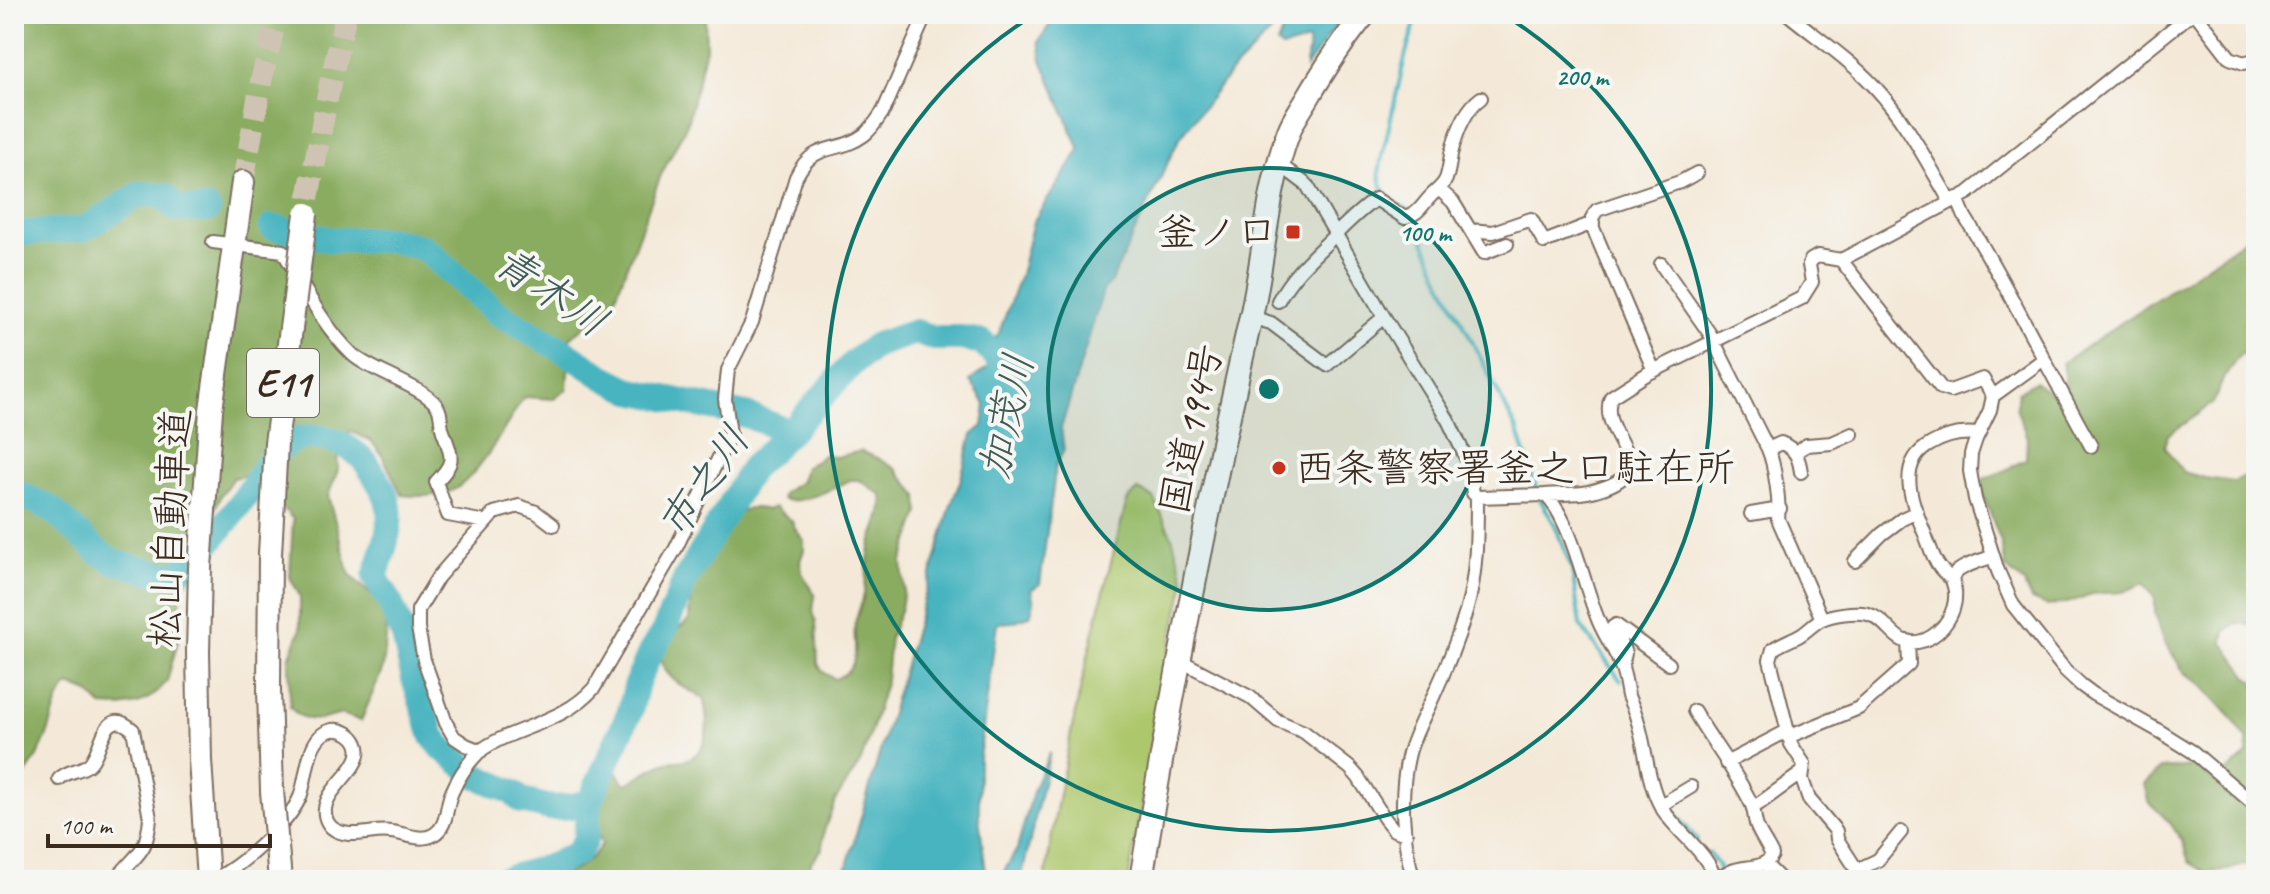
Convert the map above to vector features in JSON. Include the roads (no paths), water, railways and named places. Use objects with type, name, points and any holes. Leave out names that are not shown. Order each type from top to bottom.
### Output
[{"type":"highway","name":"国道194号","points":[[1141,880],[1279,164],[1290,129],[1317,81],[1365,14]]},
{"type":"highway","name":"松山自動車道","points":[[209,872],[198,652],[205,477],[221,331],[224,244],[243,182]]},
{"type":"highway","name":"E11","points":[[280,880],[269,714],[270,554],[276,443],[307,206]]},
{"type":"street","points":[[209,872],[248,856],[292,810],[300,796],[316,742],[325,733],[335,729],[345,732],[358,745],[358,756],[331,794],[326,807],[329,826],[347,834],[390,832],[422,837],[433,835],[444,825],[450,795],[477,755],[517,732],[566,712],[594,688],[676,548],[730,434],[725,399],[728,370],[752,322],[796,177],[803,163],[815,154],[865,135],[875,123],[884,110],[926,14]]},
{"type":"street","points":[[1788,14],[1857,69],[1906,126],[1986,251],[2091,446]]},
{"type":"street","points":[[1477,497],[1583,493],[1624,477],[1629,463],[1608,418],[1611,397],[1654,371],[1802,298],[1812,282],[1809,265],[1818,256],[1841,260],[1968,193],[2194,14],[2230,58],[2244,63],[2256,59]]},
{"type":"street","points":[[1278,301],[1299,270],[1361,208],[1376,199],[1405,218],[1416,214],[1446,178],[1452,149],[1465,117],[1472,104],[1481,98]]},
{"type":"street","points":[[1279,164],[1307,185],[1448,420],[1468,462],[1473,493],[1477,497],[1473,574],[1466,609],[1449,661],[1409,753],[1404,791],[1406,834],[1414,880]]},
{"type":"street","points":[[1654,371],[1593,228],[1592,218],[1597,210],[1680,182],[1697,173]]},
{"type":"street","points":[[1439,189],[1453,202],[1484,253],[1507,244]]},
{"type":"street","points":[[1470,230],[1493,232],[1531,219],[1544,242],[1593,223]]},
{"type":"street","points":[[224,244],[283,251],[321,318],[354,356],[429,397],[439,408],[441,428],[452,452],[450,467],[436,482],[448,515],[486,522]]},
{"type":"street","points":[[1841,260],[1941,388],[1950,391],[1983,379],[1993,396]]},
{"type":"street","points":[[1661,264],[1714,340],[1768,449],[1774,466],[1780,509],[1778,519],[1822,619]]},
{"type":"street","points":[[1251,317],[1271,323],[1327,365],[1384,317]]},
{"type":"street","points":[[2044,359],[1993,396],[1971,454],[1970,471],[1975,499],[2013,605],[2065,670],[2093,694],[2193,752],[2256,806]]},
{"type":"street","points":[[1952,579],[1940,571],[1917,512],[1909,477],[1910,463],[1938,440],[1962,432],[1978,434]]},
{"type":"street","points":[[1795,452],[1807,445],[1832,443],[1852,434]]},
{"type":"street","points":[[1768,449],[1781,443],[1795,452],[1801,472]]},
{"type":"street","points":[[1545,495],[1564,521],[1598,621],[1622,668],[1629,699],[1638,720],[1648,771],[1661,805],[1669,819],[1698,850],[1715,880],[1732,871],[1765,864],[1772,855],[1756,825],[1753,808],[1694,711]]},
{"type":"street","points":[[477,755],[454,737],[446,723],[424,660],[418,610],[438,577],[494,513],[519,506],[536,512],[553,525]]},
{"type":"street","points":[[1751,514],[1780,509]]},
{"type":"street","points":[[1855,561],[1882,534],[1917,512]]},
{"type":"street","points":[[1901,832],[1887,858],[1853,875],[1836,831],[1809,799],[1802,779],[1804,764],[1788,734],[1770,660],[1773,649],[1822,619],[1854,613],[1868,614],[1885,624],[1892,635],[1902,641],[1924,640],[1943,628],[1950,617],[1955,604],[1952,579],[1956,571],[1993,556]]},
{"type":"street","points":[[1622,668],[1625,653],[1613,627],[1616,625],[1669,664]]},
{"type":"street","points":[[1726,763],[1788,734],[1859,708],[1909,664],[1908,641]]},
{"type":"street","points":[[1181,661],[1250,697],[1278,721],[1304,732],[1350,768],[1394,830],[1406,834]]},
{"type":"street","points":[[59,779],[66,772],[91,763],[98,753],[100,738],[116,722],[125,723],[133,730],[150,818],[149,832],[140,853],[116,880]]},
{"type":"street","points":[[1753,808],[1803,772]]},
{"type":"street","points":[[1661,805],[1691,787]]},
{"type":"street","points":[[1765,864],[1779,878]]},
{"type":"water","name":"加茂川","points":[[1057,14],[1344,14],[1306,68],[1308,41],[1282,48],[1277,44],[1283,28],[1274,29],[1231,72],[1179,139],[1110,284],[1104,288],[1061,428],[1064,450],[1056,465],[1040,584],[1031,590],[1034,603],[1030,616],[997,623],[979,758],[979,817],[987,880],[843,880],[972,435],[983,426],[986,405],[970,381],[987,368],[992,342],[999,333],[1020,275],[1033,222],[1080,150],[1042,60],[1039,41]]},
{"type":"water","points":[[1050,752],[1021,880],[999,880],[1017,849],[1034,788]]},
{"type":"waterway","points":[[1421,14],[1416,20],[1406,53],[1383,152],[1379,173],[1382,187],[1392,201],[1410,211],[1440,278],[1518,432],[1537,491]]},
{"type":"waterway","name":"青木川","points":[[14,234],[84,229],[140,194],[165,196],[176,209],[208,210]]},
{"type":"waterway","name":"青木川","points":[[272,227],[332,240],[391,240],[424,248],[497,313],[602,376],[632,391],[746,415],[790,432]]},
{"type":"waterway","name":"市之川","points":[[502,880],[554,865],[577,853],[585,841],[590,801],[630,711],[637,683],[664,631],[685,580],[752,468],[790,432],[853,363],[876,345],[915,332],[935,338],[982,342],[1003,365],[1011,381]]},
{"type":"waterway","points":[[14,491],[51,509],[97,551],[115,562],[161,574],[179,573],[221,529],[282,448],[310,437],[344,445],[369,467],[387,499],[389,528],[375,577],[389,600],[404,636],[433,737],[477,776],[512,792],[522,801],[551,808],[590,801]]},
{"type":"waterway","points":[[1540,499],[1555,525],[1572,569],[1580,625],[1621,681]]},
{"type":"waterway","points":[[1636,701],[1647,718],[1650,743],[1663,791],[1671,808],[1697,840]]},
{"type":"waterway","points":[[1708,853],[1718,865],[1721,876]]},
{"type":"tunnel","points":[[243,182],[277,14]]},
{"type":"tunnel","points":[[308,198],[346,14]]},
{"type":"place","name":"釜ノ口","points":[[1293,232]]},
{"type":"place","name":"西条警察署釜之口駐在所","points":[[1279,468]]}]
